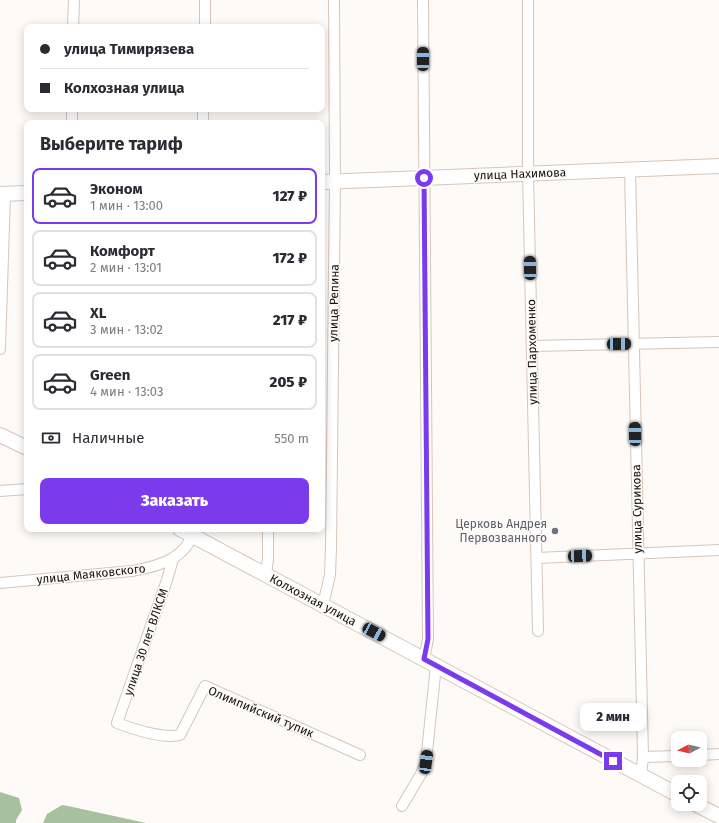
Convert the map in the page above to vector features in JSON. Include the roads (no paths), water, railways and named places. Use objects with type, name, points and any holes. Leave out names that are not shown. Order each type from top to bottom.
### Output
[{"type":"main road","name":"улица Нахимова","points":[[328,181],[719,166]]},
{"type":"main road","points":[[3,194],[24,193]]},
{"type":"main road","points":[[0,434],[24,446]]},
{"type":"main road","name":"Колхозная улица","points":[[194,532],[323,606],[671,791]]},
{"type":"main road","points":[[707,810],[719,816]]},
{"type":"street","points":[[73,24],[74,0]]},
{"type":"street","points":[[205,24],[206,0]]},
{"type":"street","name":"улица Репина","points":[[323,606],[330,569],[328,181],[334,0]]},
{"type":"street","points":[[402,806],[421,774],[426,762],[430,662],[428,631],[423,0]]},
{"type":"street","name":"улица Пархоменко","points":[[528,0],[528,174],[538,631]]},
{"type":"street","name":"улица Сурикова","points":[[630,169],[643,757],[641,776]]},
{"type":"street","points":[[0,349],[3,194]]},
{"type":"street","points":[[532,346],[719,342]]},
{"type":"street","points":[[0,491],[24,489]]},
{"type":"street","name":"улица Маяковского","points":[[0,583],[132,571],[151,567],[172,559],[182,552],[194,532]]},
{"type":"street","points":[[266,574],[268,559],[268,532]]},
{"type":"street","points":[[536,558],[719,550]]},
{"type":"street","name":"улица 30 лет ВЛКСМ","points":[[117,724],[171,570],[172,559]]},
{"type":"street","name":"Олимпийский тупик","points":[[117,724],[165,736],[174,737],[180,735],[205,686],[360,755]]},
{"type":"street","points":[[707,755],[719,754]]},
{"type":"street","points":[[643,757],[671,756]]},
{"type":"place","name":"Церковь Андрея Первозванного","points":[[555,531]]}]
